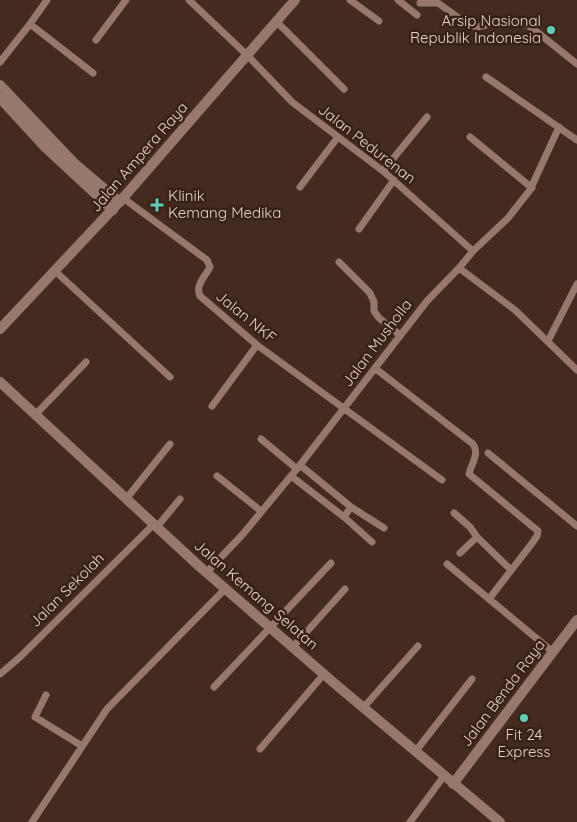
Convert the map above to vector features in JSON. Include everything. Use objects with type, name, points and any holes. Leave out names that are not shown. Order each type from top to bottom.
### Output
[{"type":"street","points":[[0,62],[47,0]]},
{"type":"street","points":[[96,40],[126,0]]},
{"type":"street","name":"Jalan Pedurenan","points":[[189,0],[248,56],[292,102],[394,180],[473,251]]},
{"type":"street","name":"Jalan Ampera Raya","points":[[0,329],[118,203],[295,0]]},
{"type":"street","points":[[350,0],[378,21]]},
{"type":"street","points":[[398,0],[417,15]]},
{"type":"street","points":[[420,3],[438,3],[467,24],[477,27],[508,20],[519,21],[532,28],[577,64]]},
{"type":"street","points":[[276,22],[344,89]]},
{"type":"street","points":[[30,24],[92,73]]},
{"type":"street","points":[[486,77],[577,140]]},
{"type":"street","points":[[0,85],[74,163],[118,203]]},
{"type":"street","points":[[0,98],[45,147],[118,203]]},
{"type":"street","points":[[383,171],[427,117]]},
{"type":"street","name":"Jalan Musholla","points":[[207,572],[243,534],[299,467],[427,301],[473,251],[508,218],[532,188],[559,127]]},
{"type":"street","points":[[300,187],[338,137]]},
{"type":"street","points":[[470,137],[532,188]]},
{"type":"street","points":[[358,228],[394,180]]},
{"type":"street","name":"Jalan NKF","points":[[118,203],[207,260],[210,267],[199,285],[198,294],[258,345],[442,480]]},
{"type":"street","points":[[340,262],[370,293],[374,302],[374,311],[379,318],[400,335]]},
{"type":"street","points":[[459,268],[507,303],[577,370]]},
{"type":"street","points":[[55,271],[170,377]]},
{"type":"street","points":[[548,341],[577,284]]},
{"type":"street","points":[[212,406],[258,345]]},
{"type":"street","points":[[35,414],[86,362]]},
{"type":"street","points":[[376,369],[473,444],[476,453],[468,474],[538,531],[536,538],[488,598]]},
{"type":"street","name":"Jalan Kemang Selatan","points":[[0,382],[126,500],[207,572],[415,752],[500,822]]},
{"type":"street","points":[[261,438],[351,507],[384,528]]},
{"type":"street","points":[[126,500],[170,444]]},
{"type":"street","points":[[488,453],[577,526]]},
{"type":"street","points":[[216,476],[261,512]]},
{"type":"street","points":[[291,476],[344,517],[372,542]]},
{"type":"street","name":"Jalan Sekolah","points":[[0,674],[20,657],[155,526],[180,499]]},
{"type":"street","points":[[344,517],[351,507]]},
{"type":"street","points":[[454,513],[511,570]]},
{"type":"street","points":[[460,553],[477,537]]},
{"type":"street","points":[[214,687],[331,563]]},
{"type":"street","points":[[447,564],[553,652]]},
{"type":"street","points":[[32,822],[103,714],[226,588]]},
{"type":"street","points":[[293,647],[345,589]]},
{"type":"street","name":"Jalan Benda Raya","points":[[453,784],[577,620]]},
{"type":"street","points":[[364,708],[418,646]]},
{"type":"street","points":[[260,750],[324,674]]},
{"type":"street","points":[[415,752],[472,679]]},
{"type":"street","points":[[46,696],[35,717],[82,746]]},
{"type":"street","points":[[410,822],[444,776]]},
{"type":"place","name":"Arsip Nasional Republik Indonesia","points":[[551,30]]},
{"type":"place","name":"Klinik Kemang Medika","points":[[157,205]]},
{"type":"place","name":"Fit 24 Express","points":[[524,718]]}]
